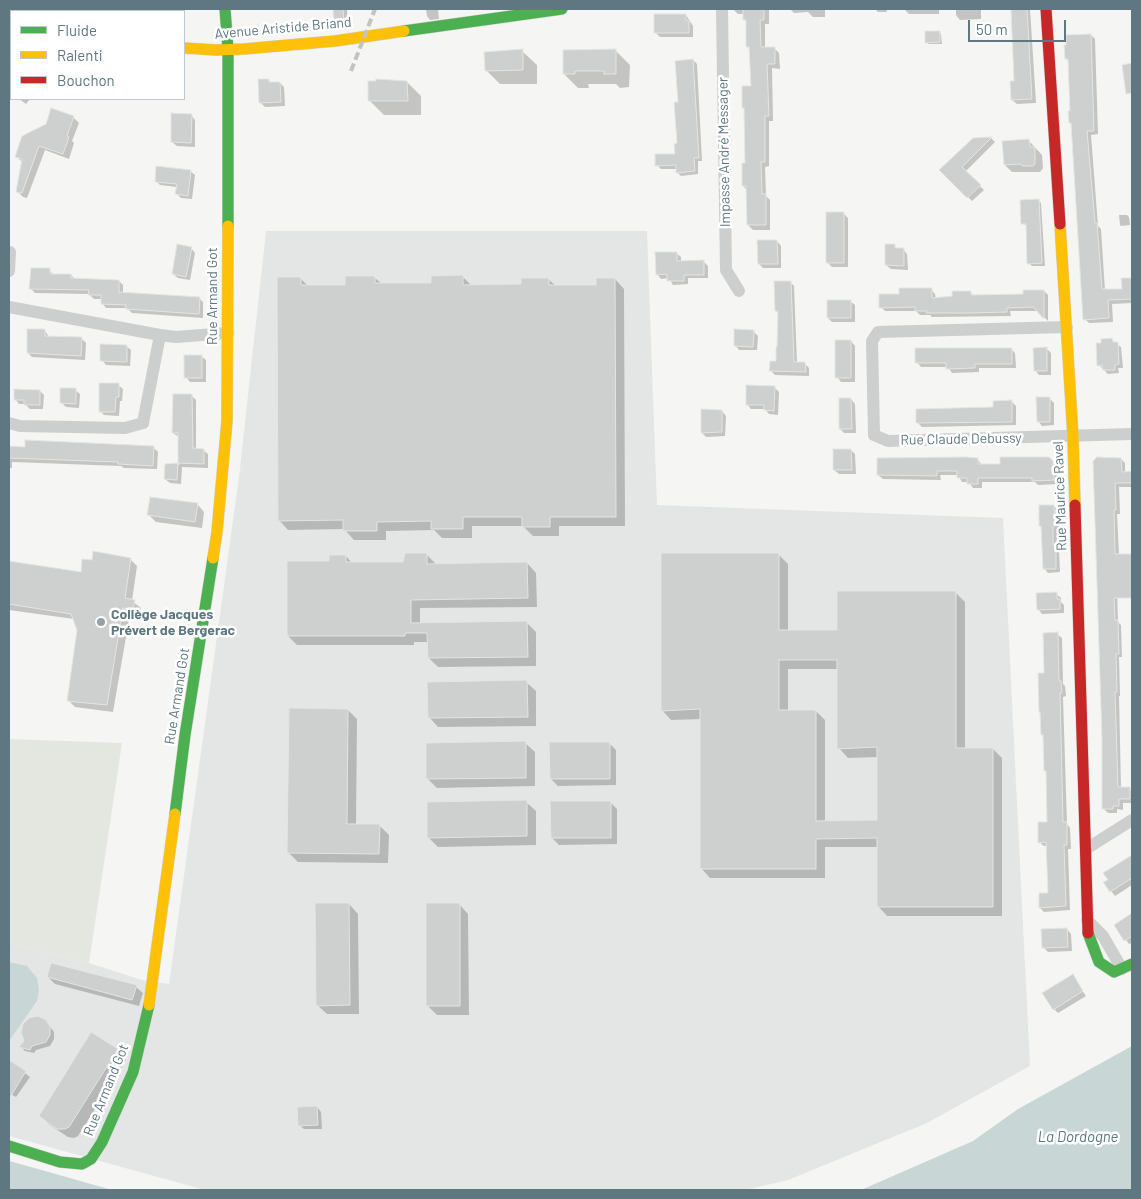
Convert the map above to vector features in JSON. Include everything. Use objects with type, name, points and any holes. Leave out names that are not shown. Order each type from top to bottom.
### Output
[{"type":"street","name":"Rue Armand Got","points":[[9,1146],[60,1162],[82,1164],[91,1159],[102,1142],[133,1072],[150,1000],[186,736],[217,532],[227,421],[228,49],[225,9]]},
{"type":"street","name":"Avenue Aristide Briand","points":[[185,48],[216,50],[335,41],[562,9]]},
{"type":"street","name":"Impasse André Messager","points":[[722,9],[726,270],[739,291]]},
{"type":"street","name":"Rue Maurice Ravel","points":[[1046,9],[1073,437],[1087,920]]},
{"type":"street","points":[[9,271],[10,252]]},
{"type":"street","points":[[9,306],[176,337],[228,333]]},
{"type":"street","name":"Rue Claude Debussy","points":[[1067,327],[878,332],[872,341],[874,434],[888,441],[1073,437]]},
{"type":"street","points":[[9,422],[20,426],[126,428],[143,423],[160,335]]},
{"type":"street","points":[[1073,437],[1132,434]]},
{"type":"street","points":[[1086,849],[1132,820]]},
{"type":"street","points":[[1087,920],[1104,936],[1123,968]]},
{"type":"shaded area","points":[[266,231],[647,231],[657,505],[1003,518],[1030,1066],[927,1123],[788,1180],[745,1190],[205,1190],[9,1136],[9,943],[89,963],[142,980],[169,984],[239,477]]},
{"type":"shaded area","points":[[9,739],[122,743],[89,963],[9,943]]},
{"type":"water","points":[[9,962],[27,966],[37,978],[39,990],[37,1001],[9,1041]]},
{"type":"water","name":"La Dordogne","points":[[1132,1046],[1132,1190],[861,1190],[973,1141],[1018,1109]]},
{"type":"water","points":[[9,1161],[38,1169],[112,1190],[9,1190]]},
{"type":"building","points":[[333,9],[343,9],[344,25],[334,26]]},
{"type":"building","points":[[743,9],[764,9],[764,20],[760,20],[761,47],[775,47],[775,64],[767,64],[769,116],[765,116],[765,162],[761,162],[762,194],[766,194],[766,225],[747,225],[746,186],[742,186],[742,163],[745,163],[742,86],[751,86],[749,47],[746,47],[746,20],[743,20]]},
{"type":"building","points":[[1011,9],[1027,9],[1032,99],[1011,100],[1010,81],[1014,81]]},
{"type":"building","points":[[654,14],[686,14],[686,20],[689,21],[689,33],[654,33]]},
{"type":"building","points":[[925,31],[940,31],[940,42],[925,43]]},
{"type":"building","points":[[1091,34],[1094,131],[1087,131],[1102,289],[1122,289],[1121,278],[1132,278],[1132,299],[1108,300],[1109,318],[1083,320],[1071,123],[1069,123],[1068,111],[1070,111],[1068,59],[1065,59],[1064,45],[1066,45],[1066,35]]},
{"type":"building","points":[[523,49],[523,70],[485,71],[484,52]]},
{"type":"building","points":[[616,49],[616,74],[604,74],[604,71],[575,71],[575,74],[563,74],[563,50]]},
{"type":"building","points":[[693,59],[699,158],[694,158],[695,171],[676,173],[676,165],[655,166],[655,154],[675,154],[674,144],[677,143],[674,102],[678,102],[675,61]]},
{"type":"building","points":[[1132,63],[1132,93],[1126,94],[1122,65]]},
{"type":"building","points":[[258,79],[280,82],[281,102],[259,103]]},
{"type":"building","points":[[376,79],[407,81],[408,101],[368,101],[368,81],[376,81]]},
{"type":"building","points":[[51,108],[74,116],[63,154],[39,146],[22,193],[16,192],[22,159],[15,157],[22,136],[46,124]]},
{"type":"building","points":[[171,113],[192,114],[191,143],[171,142]]},
{"type":"building","points":[[992,137],[962,167],[981,185],[967,198],[939,170],[973,138]]},
{"type":"building","points":[[1029,139],[1030,147],[1035,147],[1035,164],[1033,166],[1022,166],[1021,164],[1004,165],[1002,141]]},
{"type":"building","points":[[156,166],[191,170],[188,196],[175,194],[177,184],[155,182]]},
{"type":"building","points":[[1039,199],[1042,263],[1027,264],[1026,224],[1021,224],[1020,200]]},
{"type":"building","points":[[826,212],[844,212],[844,263],[826,263]]},
{"type":"building","points":[[757,240],[777,240],[778,264],[758,264]]},
{"type":"building","points":[[177,244],[192,247],[186,277],[172,274]]},
{"type":"building","points":[[885,244],[895,244],[895,248],[904,248],[904,266],[885,265]]},
{"type":"building","points":[[655,252],[677,252],[677,261],[704,260],[704,275],[684,275],[684,281],[667,281],[667,274],[656,275]]},
{"type":"building","points":[[31,268],[50,268],[50,274],[71,274],[71,278],[119,280],[119,292],[200,297],[199,314],[126,309],[126,305],[101,304],[101,295],[88,295],[89,290],[29,289]]},
{"type":"building","points":[[463,275],[463,285],[521,284],[521,278],[549,278],[549,285],[596,285],[596,278],[615,278],[616,517],[550,517],[550,527],[522,527],[522,517],[463,517],[463,529],[431,529],[431,521],[377,522],[377,531],[343,531],[343,520],[278,521],[277,277],[301,277],[301,285],[345,285],[345,276],[375,276],[375,283],[431,283],[431,276]]},
{"type":"building","points":[[774,281],[791,281],[794,362],[805,362],[806,372],[769,371],[770,361],[776,361],[777,347],[778,311],[775,311]]},
{"type":"building","points":[[899,288],[932,288],[932,298],[952,296],[952,291],[971,291],[971,295],[1023,294],[1023,290],[1044,290],[1044,319],[1033,307],[1007,308],[1007,312],[971,313],[926,313],[927,311],[915,311],[915,307],[879,308],[879,294],[899,294]]},
{"type":"building","points":[[827,300],[851,300],[851,318],[827,318]]},
{"type":"building","points":[[27,329],[45,329],[45,336],[82,337],[81,356],[27,353]]},
{"type":"building","points":[[734,329],[754,330],[753,347],[734,346]]},
{"type":"building","points":[[1112,338],[1113,342],[1118,342],[1119,364],[1115,365],[1115,370],[1103,370],[1102,365],[1097,366],[1096,343],[1101,343],[1101,339]]},
{"type":"building","points":[[835,340],[851,340],[851,378],[835,378]]},
{"type":"building","points":[[100,344],[127,345],[127,362],[100,361]]},
{"type":"building","points":[[1047,347],[1047,371],[1034,371],[1033,348]]},
{"type":"building","points":[[915,348],[1012,348],[1012,364],[975,364],[975,368],[946,369],[946,363],[915,363]]},
{"type":"building","points":[[184,355],[202,355],[202,378],[184,378]]},
{"type":"building","points":[[99,383],[119,383],[119,397],[116,397],[115,412],[99,412]]},
{"type":"building","points":[[746,385],[775,386],[774,411],[764,410],[764,405],[746,405]]},
{"type":"building","points":[[60,388],[76,388],[76,404],[60,403]]},
{"type":"building","points":[[14,389],[40,390],[40,405],[24,405],[24,400],[14,400]]},
{"type":"building","points":[[173,394],[192,394],[193,448],[204,449],[204,464],[178,463],[178,433],[172,433]]},
{"type":"building","points":[[1036,397],[1050,397],[1050,422],[1037,422]]},
{"type":"building","points":[[839,398],[851,398],[852,429],[839,429]]},
{"type":"building","points":[[1012,400],[1012,422],[916,423],[916,409],[993,407],[993,401]]},
{"type":"building","points":[[701,409],[722,410],[722,432],[701,433]]},
{"type":"building","points":[[25,440],[154,446],[153,466],[118,464],[118,462],[9,458],[9,446],[25,447]]},
{"type":"building","points":[[833,449],[851,449],[852,470],[833,470]]},
{"type":"building","points":[[1000,457],[1049,457],[1053,461],[1054,480],[1032,481],[1032,478],[978,478],[978,484],[967,484],[967,478],[957,478],[957,471],[937,471],[937,476],[877,475],[877,458],[978,458],[978,464],[1000,464]]},
{"type":"building","points":[[1097,457],[1121,458],[1122,472],[1132,471],[1132,483],[1115,483],[1116,510],[1114,510],[1115,554],[1132,554],[1132,598],[1114,598],[1115,620],[1118,620],[1119,654],[1116,654],[1117,692],[1115,692],[1118,787],[1130,787],[1130,799],[1119,799],[1119,806],[1113,806],[1113,809],[1102,809],[1102,739],[1093,461]]},
{"type":"building","points":[[178,463],[177,480],[164,479],[165,464]]},
{"type":"building","points":[[150,497],[198,503],[195,522],[147,515]]},
{"type":"building","points":[[1039,505],[1054,505],[1055,526],[1053,526],[1053,545],[1056,545],[1056,569],[1043,569]]},
{"type":"building","name":"Collège Jacques Prévert de Bergerac","points":[[93,551],[131,558],[125,598],[135,600],[133,610],[123,608],[107,705],[67,701],[77,630],[71,614],[9,604],[9,561],[81,572],[82,559],[92,560]]},
{"type":"building","points":[[405,553],[427,553],[427,564],[527,562],[528,598],[411,600],[411,623],[527,621],[528,657],[428,658],[427,633],[405,633],[405,636],[287,636],[287,561],[329,561],[329,555],[346,555],[346,562],[403,562]]},
{"type":"building","points":[[661,553],[779,553],[779,630],[837,630],[837,591],[956,591],[956,748],[993,748],[993,907],[877,907],[877,838],[816,839],[816,869],[700,869],[700,709],[661,711]],"holes":[[[779,660],[837,660],[837,749],[877,747],[877,820],[816,821],[816,710],[779,710]]]},
{"type":"building","points":[[1057,592],[1057,599],[1060,599],[1060,609],[1037,610],[1036,593]]},
{"type":"building","points":[[1058,632],[1059,681],[1061,681],[1062,693],[1060,693],[1063,822],[1067,822],[1067,845],[1064,845],[1066,906],[1039,908],[1039,893],[1048,893],[1046,842],[1038,843],[1038,822],[1047,822],[1046,771],[1044,771],[1043,735],[1041,735],[1039,712],[1038,673],[1044,673],[1043,633]]},
{"type":"building","points":[[527,680],[528,717],[428,718],[427,682]]},
{"type":"building","points":[[289,708],[348,709],[347,824],[380,824],[379,854],[287,853]]},
{"type":"building","points":[[526,741],[526,778],[426,779],[426,743]]},
{"type":"building","points":[[549,742],[610,742],[610,779],[550,779]]},
{"type":"building","points":[[527,800],[527,836],[427,838],[427,802]]},
{"type":"building","points":[[550,801],[611,801],[611,838],[551,838]]},
{"type":"building","points":[[1132,855],[1132,878],[1110,892],[1103,882],[1108,880],[1103,873]]},
{"type":"building","points":[[315,903],[349,903],[350,1005],[316,1006]]},
{"type":"building","points":[[426,903],[460,903],[460,1006],[426,1006]]},
{"type":"building","points":[[1132,913],[1132,936],[1124,941],[1114,925]]},
{"type":"building","points":[[1067,928],[1068,947],[1042,948],[1041,929]]},
{"type":"building","points":[[51,963],[137,985],[132,1000],[47,977]]},
{"type":"building","points":[[1073,974],[1083,991],[1053,1010],[1042,993]]},
{"type":"building","points":[[38,1016],[46,1020],[50,1027],[50,1035],[46,1042],[32,1046],[30,1050],[19,1047],[24,1041],[21,1032],[23,1024],[29,1018]]},
{"type":"building","points":[[91,1032],[118,1049],[69,1127],[57,1129],[39,1116]]},
{"type":"building","points":[[9,1060],[26,1071],[9,1099]]},
{"type":"building","points":[[317,1106],[318,1125],[298,1126],[297,1107]]},
{"type":"railway","points":[[351,71],[375,9]]},
{"type":"traffic: fast","points":[[225,9],[228,49],[228,226]]},
{"type":"traffic: fast","points":[[404,31],[562,9]]},
{"type":"traffic: fast","points":[[175,814],[185,735],[213,558]]},
{"type":"traffic: fast","points":[[1088,933],[1099,962],[1114,972],[1132,964]]},
{"type":"traffic: fast","points":[[9,1146],[60,1162],[82,1164],[91,1159],[102,1142],[133,1072],[149,1005]]},
{"type":"traffic: slow","points":[[185,48],[244,49],[335,41],[404,31]]},
{"type":"traffic: slow","points":[[1060,224],[1073,437],[1075,505]]},
{"type":"traffic: slow","points":[[213,558],[227,421],[228,226]]},
{"type":"traffic: slow","points":[[149,1005],[175,814]]},
{"type":"traffic: jam","points":[[1046,9],[1060,224]]},
{"type":"traffic: jam","points":[[1075,505],[1088,933]]},
{"type":"place","name":"Collège Jacques Prévert de Bergerac","points":[[101,622]]}]
